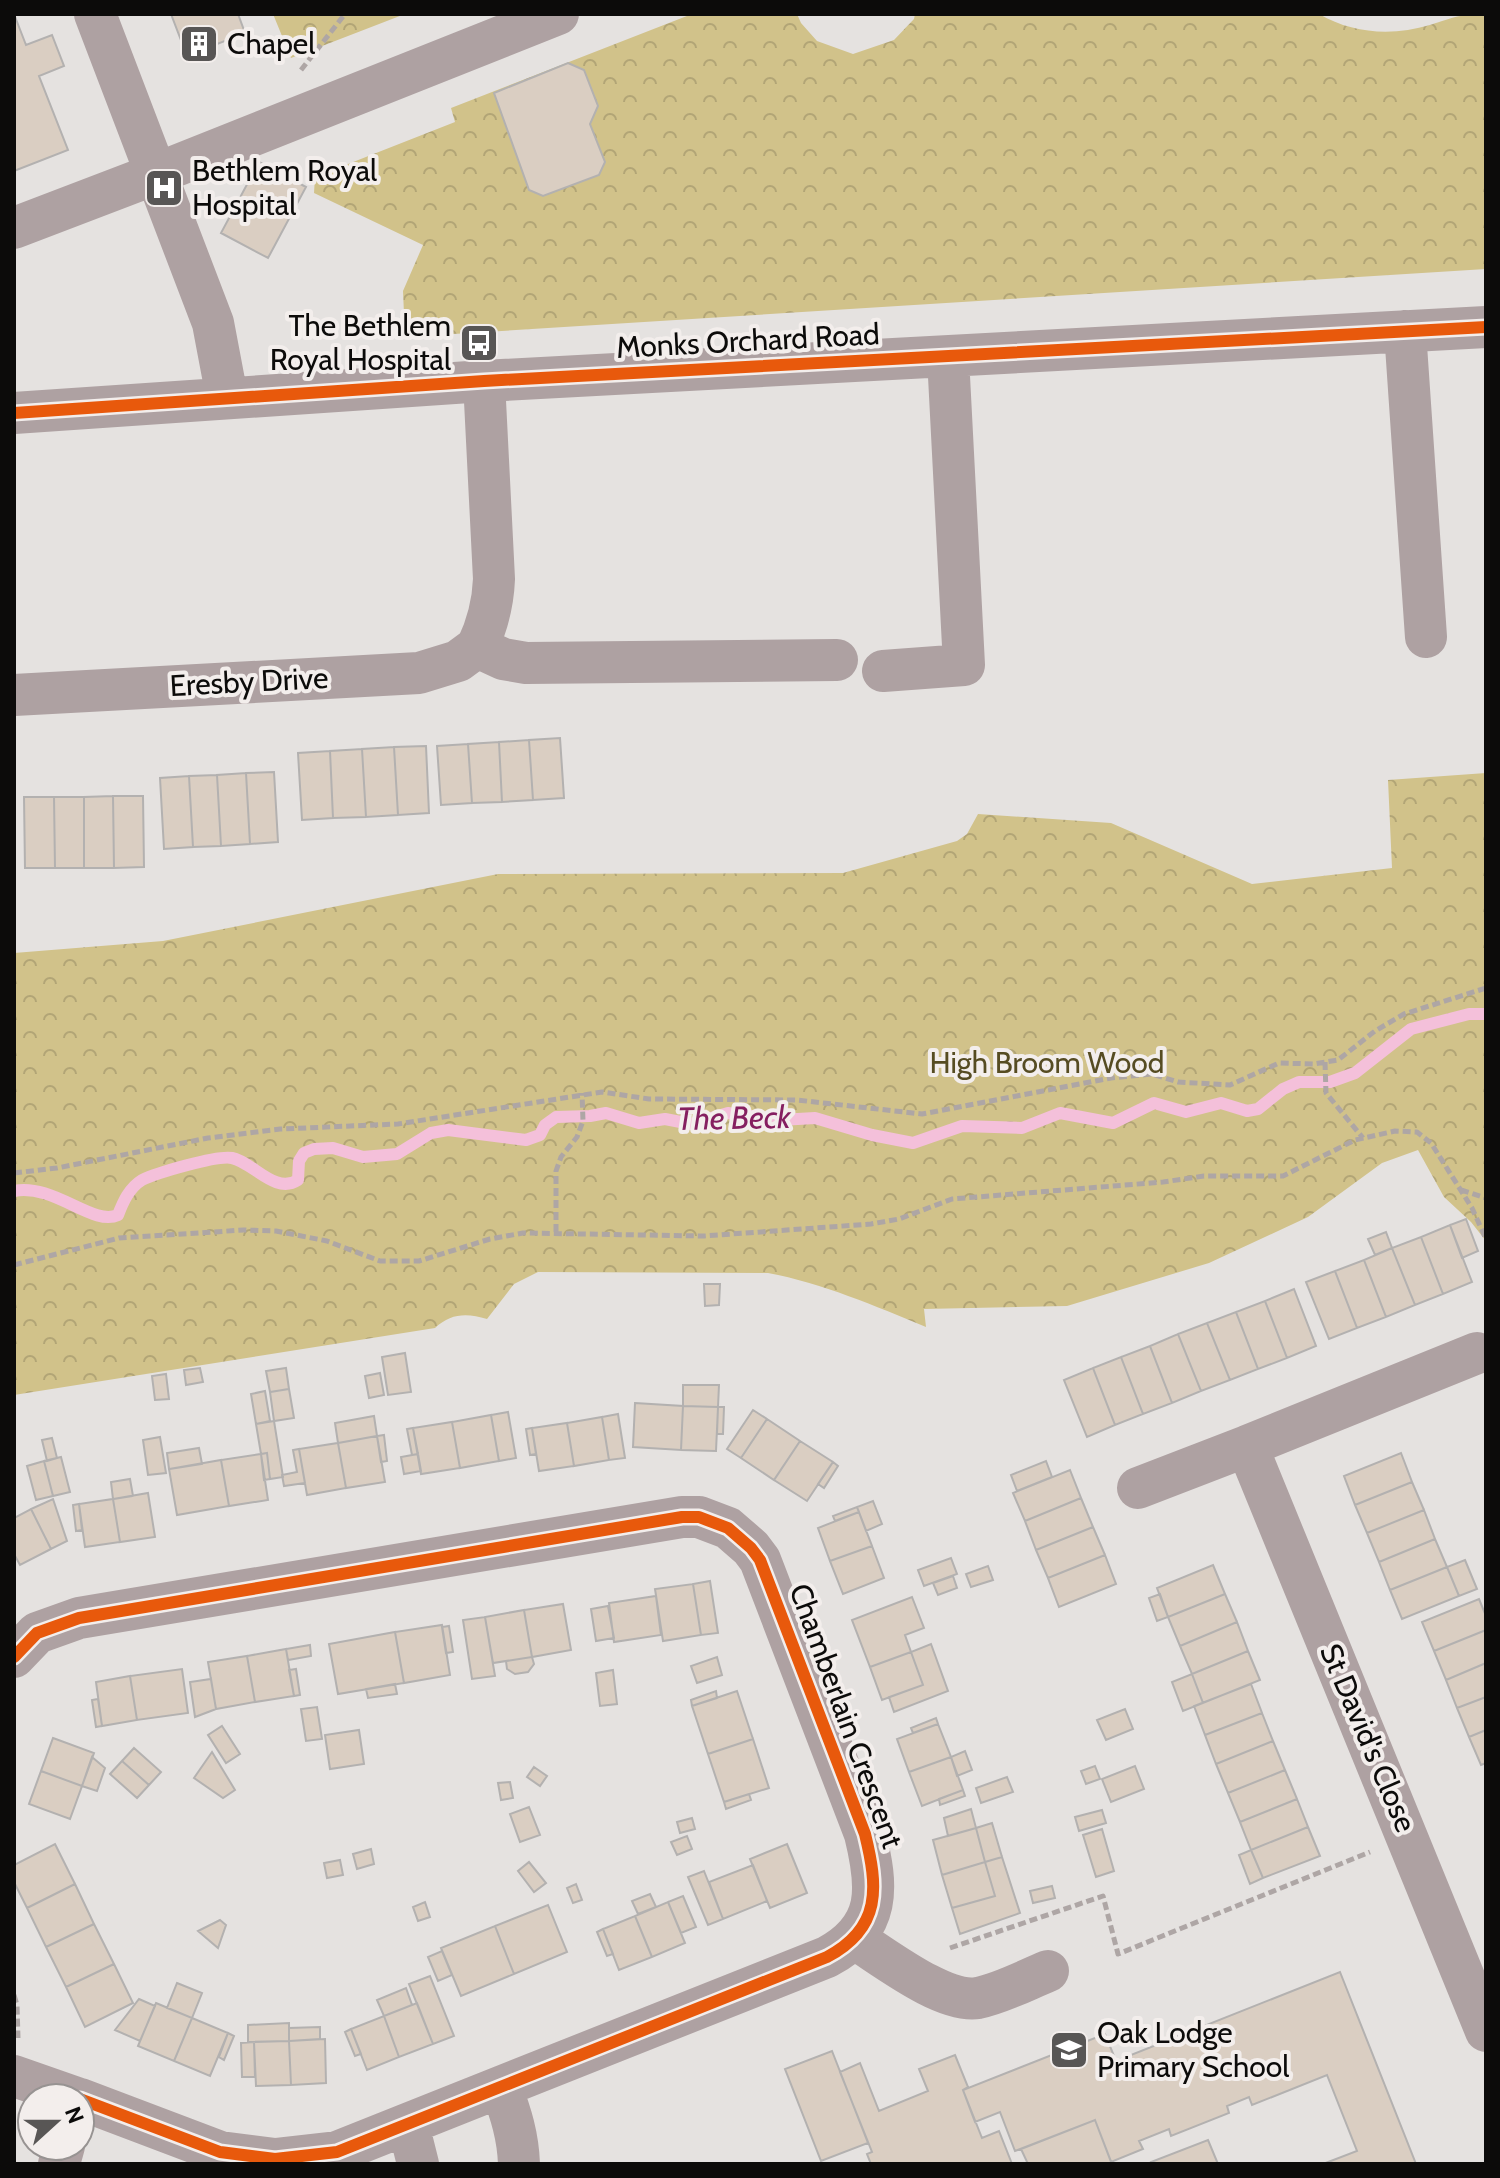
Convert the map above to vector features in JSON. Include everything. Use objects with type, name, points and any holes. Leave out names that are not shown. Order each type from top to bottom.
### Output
[{"type":"street","points":[[95,14],[213,323],[227,397]]},
{"type":"street","points":[[14,228],[558,14]]},
{"type":"street","name":"Monks Orchard Road","points":[[14,413],[484,381],[1486,327]]},
{"type":"street","points":[[1405,331],[1426,637]]},
{"type":"street","points":[[883,671],[964,665],[948,357]]},
{"type":"street","points":[[484,381],[494,579],[493,606],[487,628],[477,647],[503,659],[526,663],[837,660]]},
{"type":"street","name":"Eresby Drive","points":[[14,695],[419,673],[458,661],[477,647]]},
{"type":"street","points":[[1138,1488],[1477,1353]]},
{"type":"street","name":"St David's Close","points":[[1247,1446],[1486,2031]]},
{"type":"street","name":"Chamberlain Crescent","points":[[14,1657],[37,1633],[79,1618],[660,1520],[699,1517],[714,1521],[739,1537],[760,1560],[865,1834],[874,1870],[874,1888],[869,1913],[855,1939]]},
{"type":"street","points":[[96,2106],[220,2152],[257,2159],[297,2159],[337,2152],[827,1957],[855,1939],[917,1977],[952,1996],[965,1999],[989,1994],[1048,1971]]},
{"type":"street","points":[[501,2087],[518,2139],[519,2164]]},
{"type":"street","points":[[408,2124],[418,2164]]},
{"type":"path","points":[[14,1173],[57,1168],[208,1138],[280,1129],[398,1124],[582,1093],[602,1092],[649,1099],[797,1100],[922,1114],[1111,1078],[1152,1074],[1178,1082],[1230,1085],[1279,1063],[1338,1060],[1375,1031],[1404,1014],[1486,988]]},
{"type":"path","points":[[1325,1062],[1326,1093],[1363,1138]]},
{"type":"path","points":[[556,1232],[556,1171],[583,1121],[582,1093]]},
{"type":"path","points":[[14,1265],[119,1238],[244,1230],[276,1231],[314,1238],[380,1261],[419,1261],[490,1239],[523,1233],[704,1236],[871,1224],[899,1219],[952,1199],[1148,1184],[1204,1176],[1283,1176],[1363,1138],[1395,1131],[1417,1132],[1431,1143],[1461,1190],[1486,1239]]},
{"type":"path","points":[[1461,1190],[1486,1198]]},
{"type":"path","points":[[949,1949],[1103,1896],[1118,1954],[1408,1837]]},
{"type":"green space","points":[[273,14],[405,14],[291,58]]},
{"type":"green space","points":[[692,14],[797,14],[817,41],[853,54],[894,40],[915,14],[1319,14],[1345,26],[1388,32],[1416,29],[1463,15],[1486,14],[1486,269],[405,337],[403,291],[423,245],[314,193],[315,177],[455,122],[451,108]]},
{"type":"green space","name":"High Broom Wood","points":[[1486,773],[1486,1241],[1444,1197],[1418,1150],[1382,1163],[1308,1217],[1209,1263],[1067,1306],[924,1309],[926,1327],[828,1289],[768,1273],[538,1272],[514,1284],[487,1319],[460,1316],[447,1319],[435,1328],[14,1395],[14,953],[163,941],[498,874],[843,873],[957,841],[967,834],[978,814],[1111,823],[1252,884],[1392,868],[1388,780]]},
{"type":"building","points":[[14,14],[26,45],[52,35],[64,66],[39,76],[68,150],[14,171]]},
{"type":"building","name":"Chapel","points":[[171,14],[238,14],[245,33],[187,56]]},
{"type":"building","points":[[568,63],[584,70],[598,106],[590,124],[605,162],[599,175],[543,196],[529,190],[494,93]]},
{"type":"building","points":[[259,162],[306,187],[268,258],[221,233]]},
{"type":"building","points":[[560,738],[564,798],[533,800],[529,740]]},
{"type":"building","points":[[529,740],[533,800],[502,802],[499,742]]},
{"type":"building","points":[[499,742],[502,802],[472,803],[468,744]]},
{"type":"building","points":[[468,744],[472,803],[441,805],[437,746]]},
{"type":"building","points":[[426,746],[429,813],[398,815],[394,747]]},
{"type":"building","points":[[394,747],[398,815],[366,817],[362,749]]},
{"type":"building","points":[[362,749],[366,817],[333,818],[330,751]]},
{"type":"building","points":[[330,751],[333,818],[302,820],[298,753]]},
{"type":"building","points":[[274,772],[278,842],[250,844],[246,773]]},
{"type":"building","points":[[246,773],[250,844],[221,846],[217,775]]},
{"type":"building","points":[[217,775],[221,846],[193,847],[189,776]]},
{"type":"building","points":[[189,776],[193,847],[164,849],[160,778]]},
{"type":"building","points":[[113,796],[143,796],[144,867],[114,868]]},
{"type":"building","points":[[113,796],[114,868],[84,868],[84,797]]},
{"type":"building","points":[[24,797],[54,797],[55,868],[25,868]]},
{"type":"building","points":[[54,797],[84,797],[84,868],[55,868]]},
{"type":"building","points":[[1466,1219],[1478,1251],[1462,1258],[1450,1225]]},
{"type":"building","points":[[1450,1225],[1472,1282],[1443,1294],[1421,1237]]},
{"type":"building","points":[[1386,1232],[1392,1248],[1375,1255],[1368,1239]]},
{"type":"building","points":[[1421,1237],[1443,1294],[1415,1305],[1392,1248]]},
{"type":"building","points":[[1392,1248],[1415,1305],[1386,1317],[1364,1260]]},
{"type":"building","points":[[1364,1260],[1386,1317],[1357,1328],[1335,1271]]},
{"type":"building","points":[[1335,1271],[1357,1328],[1329,1339],[1306,1282]]},
{"type":"building","points":[[704,1284],[720,1284],[719,1305],[705,1306]]},
{"type":"building","points":[[1294,1289],[1316,1346],[1287,1358],[1265,1301]]},
{"type":"building","points":[[1265,1301],[1287,1358],[1258,1369],[1236,1312]]},
{"type":"building","points":[[1236,1312],[1258,1369],[1230,1380],[1207,1323]]},
{"type":"building","points":[[1207,1323],[1230,1380],[1201,1391],[1178,1334]]},
{"type":"building","points":[[1178,1334],[1201,1391],[1172,1403],[1150,1346]]},
{"type":"building","points":[[1150,1346],[1172,1403],[1143,1414],[1121,1357]]},
{"type":"building","points":[[405,1353],[411,1392],[388,1395],[382,1357]]},
{"type":"building","points":[[1121,1357],[1143,1414],[1115,1425],[1093,1368]]},
{"type":"building","points":[[200,1368],[203,1382],[186,1385],[184,1370]]},
{"type":"building","points":[[286,1368],[289,1389],[270,1392],[266,1371]]},
{"type":"building","points":[[1093,1368],[1115,1425],[1087,1437],[1064,1380]]},
{"type":"building","points":[[380,1373],[384,1395],[369,1398],[365,1376]]},
{"type":"building","points":[[166,1374],[169,1399],[155,1400],[152,1376]]},
{"type":"building","points":[[683,1385],[719,1385],[718,1407],[683,1406]]},
{"type":"building","points":[[289,1389],[294,1418],[274,1421],[270,1392]]},
{"type":"building","points":[[265,1391],[270,1421],[256,1424],[251,1394]]},
{"type":"building","points":[[635,1403],[683,1406],[681,1450],[633,1447]]},
{"type":"building","points":[[683,1406],[718,1407],[716,1451],[681,1450]]},
{"type":"building","points":[[718,1407],[724,1407],[723,1434],[717,1434]]},
{"type":"building","points":[[753,1410],[767,1419],[741,1458],[727,1449]]},
{"type":"building","points":[[508,1412],[516,1458],[499,1461],[491,1415]]},
{"type":"building","points":[[618,1414],[625,1458],[609,1460],[602,1417]]},
{"type":"building","points":[[491,1415],[499,1461],[460,1468],[452,1422]]},
{"type":"building","points":[[374,1416],[377,1436],[338,1443],[335,1423]]},
{"type":"building","points":[[602,1417],[609,1460],[574,1466],[567,1423]]},
{"type":"building","points":[[767,1419],[800,1441],[774,1480],[741,1458]]},
{"type":"building","points":[[274,1421],[283,1477],[270,1479],[267,1453],[261,1454],[256,1424]]},
{"type":"building","points":[[452,1422],[460,1468],[421,1474],[413,1428]]},
{"type":"building","points":[[567,1423],[574,1466],[539,1471],[532,1428]]},
{"type":"building","points":[[413,1428],[418,1454],[412,1455],[407,1429]]},
{"type":"building","points":[[532,1428],[536,1454],[530,1455],[526,1429]]},
{"type":"building","points":[[384,1435],[387,1461],[381,1462],[377,1436]]},
{"type":"building","points":[[377,1436],[385,1482],[346,1488],[338,1443]]},
{"type":"building","points":[[160,1437],[166,1473],[148,1475],[143,1440]]},
{"type":"building","points":[[52,1438],[57,1458],[47,1461],[42,1440]]},
{"type":"building","points":[[800,1441],[833,1462],[807,1501],[774,1480]]},
{"type":"building","points":[[338,1443],[346,1488],[307,1495],[299,1449]]},
{"type":"building","points":[[199,1448],[202,1464],[169,1469],[167,1453]]},
{"type":"building","points":[[299,1449],[305,1483],[284,1486],[282,1475],[297,1472],[293,1450]]},
{"type":"building","points":[[267,1453],[270,1479],[264,1480],[261,1454]]},
{"type":"building","points":[[1401,1453],[1412,1482],[1355,1505],[1344,1476]]},
{"type":"building","points":[[261,1454],[268,1500],[229,1506],[221,1460]]},
{"type":"building","points":[[418,1454],[421,1471],[404,1474],[401,1457]]},
{"type":"building","points":[[61,1457],[70,1492],[53,1496],[44,1461]]},
{"type":"building","points":[[221,1460],[229,1506],[177,1515],[169,1469]]},
{"type":"building","points":[[44,1461],[53,1496],[36,1500],[27,1466]]},
{"type":"building","points":[[1046,1461],[1052,1477],[1017,1491],[1011,1475]]},
{"type":"building","points":[[833,1462],[838,1466],[824,1488],[818,1484]]},
{"type":"building","points":[[1070,1470],[1081,1498],[1025,1521],[1013,1493]]},
{"type":"building","points":[[130,1479],[133,1496],[113,1499],[111,1482]]},
{"type":"building","points":[[1412,1482],[1424,1510],[1367,1533],[1355,1505]]},
{"type":"building","points":[[148,1493],[155,1537],[120,1542],[113,1499]]},
{"type":"building","points":[[1081,1498],[1093,1527],[1036,1550],[1025,1521]]},
{"type":"building","points":[[53,1499],[67,1541],[51,1549],[31,1509]]},
{"type":"building","points":[[113,1499],[120,1542],[85,1547],[79,1504]]},
{"type":"building","points":[[873,1501],[882,1524],[866,1531],[857,1507]]},
{"type":"building","points":[[79,1504],[82,1530],[76,1531],[73,1505]]},
{"type":"building","points":[[857,1507],[859,1512],[835,1521],[833,1516]]},
{"type":"building","points":[[31,1509],[51,1549],[20,1565],[14,1554],[14,1518]]},
{"type":"building","points":[[1424,1510],[1435,1539],[1379,1562],[1367,1533]]},
{"type":"building","points":[[859,1512],[872,1546],[830,1561],[818,1528]]},
{"type":"building","points":[[1093,1527],[1105,1555],[1048,1578],[1036,1550]]},
{"type":"building","points":[[1435,1539],[1447,1567],[1390,1590],[1379,1562]]},
{"type":"building","points":[[872,1546],[884,1578],[843,1594],[830,1561]]},
{"type":"building","points":[[1105,1555],[1116,1584],[1059,1607],[1048,1578]]},
{"type":"building","points":[[951,1558],[957,1574],[924,1586],[918,1570]]},
{"type":"building","points":[[1465,1560],[1477,1589],[1459,1596],[1447,1567]]},
{"type":"building","points":[[1213,1565],[1225,1594],[1168,1617],[1157,1588]]},
{"type":"building","points":[[988,1566],[993,1580],[971,1587],[966,1574]]},
{"type":"building","points":[[1447,1567],[1459,1596],[1402,1619],[1390,1590]]},
{"type":"building","points":[[953,1576],[957,1588],[938,1595],[933,1583]]},
{"type":"building","points":[[710,1581],[718,1633],[701,1635],[693,1584]]},
{"type":"building","points":[[693,1584],[701,1635],[663,1641],[655,1589]]},
{"type":"building","points":[[1160,1594],[1168,1617],[1157,1621],[1149,1598]]},
{"type":"building","points":[[1225,1594],[1237,1622],[1180,1646],[1168,1617]]},
{"type":"building","points":[[656,1596],[661,1635],[614,1642],[609,1603]]},
{"type":"building","points":[[912,1597],[924,1628],[905,1635],[911,1652],[870,1667],[852,1620]]},
{"type":"building","points":[[1479,1599],[1486,1616],[1486,1630],[1434,1651],[1422,1622]]},
{"type":"building","points":[[563,1604],[571,1650],[532,1657],[524,1610]]},
{"type":"building","points":[[608,1606],[614,1638],[596,1641],[591,1609]]},
{"type":"building","points":[[524,1610],[532,1657],[493,1663],[485,1617]]},
{"type":"building","points":[[485,1617],[495,1676],[472,1679],[463,1620]]},
{"type":"building","points":[[1237,1622],[1248,1651],[1192,1674],[1180,1646]]},
{"type":"building","points":[[442,1625],[450,1675],[404,1683],[395,1632]]},
{"type":"building","points":[[449,1626],[453,1652],[446,1653],[442,1627]]},
{"type":"building","points":[[1486,1630],[1486,1663],[1446,1680],[1434,1651]]},
{"type":"building","points":[[395,1632],[404,1683],[338,1694],[329,1644]]},
{"type":"building","points":[[931,1644],[948,1691],[894,1712],[889,1697],[923,1685],[911,1652]]},
{"type":"building","points":[[310,1645],[311,1656],[288,1660],[286,1649]]},
{"type":"building","points":[[286,1649],[294,1696],[255,1702],[247,1656]]},
{"type":"building","points":[[1248,1651],[1260,1680],[1203,1703],[1192,1674]]},
{"type":"building","points":[[911,1652],[923,1685],[882,1700],[870,1667]]},
{"type":"building","points":[[247,1656],[255,1702],[216,1709],[208,1662]]},
{"type":"building","points":[[532,1657],[534,1664],[528,1672],[515,1674],[507,1669],[506,1661]]},
{"type":"building","points":[[717,1657],[722,1675],[697,1683],[691,1666]]},
{"type":"building","points":[[1486,1663],[1486,1697],[1457,1708],[1446,1680]]},
{"type":"building","points":[[182,1669],[188,1713],[137,1720],[130,1676]]},
{"type":"building","points":[[296,1669],[300,1695],[294,1696],[289,1670]]},
{"type":"building","points":[[613,1670],[617,1704],[600,1706],[596,1673]]},
{"type":"building","points":[[1192,1674],[1203,1703],[1183,1711],[1172,1682]]},
{"type":"building","points":[[130,1676],[137,1720],[102,1726],[96,1682]]},
{"type":"building","points":[[211,1679],[216,1709],[195,1717],[190,1682]]},
{"type":"building","points":[[395,1684],[397,1694],[368,1698],[366,1689]]},
{"type":"building","points":[[1251,1684],[1262,1713],[1205,1735],[1194,1706]]},
{"type":"building","points":[[716,1691],[717,1698],[692,1706],[691,1700]]},
{"type":"building","points":[[737,1691],[753,1739],[708,1754],[692,1706]]},
{"type":"building","points":[[1486,1697],[1486,1730],[1469,1737],[1457,1708]]},
{"type":"building","points":[[98,1699],[102,1726],[96,1727],[92,1700]]},
{"type":"building","points":[[317,1707],[322,1739],[306,1741],[301,1709]]},
{"type":"building","points":[[1125,1709],[1133,1729],[1106,1740],[1097,1720]]},
{"type":"building","points":[[1262,1713],[1273,1741],[1216,1764],[1205,1735]]},
{"type":"building","points":[[936,1718],[938,1724],[913,1733],[911,1728]]},
{"type":"building","points":[[938,1724],[951,1757],[909,1772],[897,1739]]},
{"type":"building","points":[[222,1726],[240,1754],[226,1763],[208,1735]]},
{"type":"building","points":[[359,1730],[364,1764],[330,1769],[325,1735]]},
{"type":"building","points":[[1486,1730],[1486,1763],[1481,1765],[1469,1737]]},
{"type":"building","points":[[53,1738],[94,1753],[82,1786],[41,1771]]},
{"type":"building","points":[[753,1739],[769,1788],[724,1802],[708,1754]]},
{"type":"building","points":[[1273,1741],[1285,1770],[1228,1793],[1216,1764]]},
{"type":"building","points":[[134,1748],[161,1772],[149,1785],[122,1761]]},
{"type":"building","points":[[965,1751],[972,1770],[957,1776],[951,1757]]},
{"type":"building","points":[[212,1752],[235,1790],[223,1798],[194,1778]]},
{"type":"building","points":[[92,1757],[105,1768],[97,1791],[82,1786]]},
{"type":"building","points":[[951,1757],[963,1790],[922,1806],[909,1772]]},
{"type":"building","points":[[122,1761],[149,1785],[137,1798],[110,1774]]},
{"type":"building","points":[[1095,1766],[1100,1779],[1086,1784],[1081,1771]]},
{"type":"building","points":[[1135,1766],[1144,1789],[1111,1802],[1102,1779]]},
{"type":"building","points":[[534,1767],[547,1776],[540,1786],[527,1777]]},
{"type":"building","points":[[1285,1770],[1297,1799],[1240,1822],[1228,1793]]},
{"type":"building","points":[[41,1771],[82,1786],[70,1819],[29,1804]]},
{"type":"building","points":[[1007,1777],[1013,1792],[981,1803],[976,1788]]},
{"type":"building","points":[[510,1782],[513,1798],[501,1800],[498,1783]]},
{"type":"building","points":[[963,1790],[965,1796],[940,1805],[939,1799]]},
{"type":"building","points":[[749,1794],[751,1800],[726,1809],[724,1802]]},
{"type":"building","points":[[1297,1799],[1308,1827],[1251,1850],[1240,1822]]},
{"type":"building","points":[[529,1807],[540,1835],[520,1842],[510,1814]]},
{"type":"building","points":[[971,1809],[976,1828],[948,1836],[944,1818]]},
{"type":"building","points":[[1102,1810],[1106,1823],[1079,1831],[1075,1817]]},
{"type":"building","points":[[692,1818],[695,1829],[680,1833],[677,1822]]},
{"type":"building","points":[[992,1823],[1002,1857],[985,1862],[976,1828]]},
{"type":"building","points":[[1308,1827],[1320,1856],[1263,1878],[1251,1850]]},
{"type":"building","points":[[976,1828],[985,1862],[942,1875],[933,1840]]},
{"type":"building","points":[[1102,1829],[1114,1871],[1096,1877],[1083,1835]]},
{"type":"building","points":[[687,1836],[692,1849],[677,1855],[671,1842]]},
{"type":"building","points":[[55,1844],[75,1884],[27,1908],[14,1882],[14,1865]]},
{"type":"building","points":[[787,1844],[807,1893],[770,1908],[750,1859]]},
{"type":"building","points":[[371,1849],[374,1864],[357,1869],[353,1854]]},
{"type":"building","points":[[1251,1850],[1263,1878],[1250,1884],[1239,1855]]},
{"type":"building","points":[[1002,1857],[1020,1913],[960,1934],[952,1908],[995,1896],[985,1862]]},
{"type":"building","points":[[340,1860],[343,1875],[327,1878],[324,1863]]},
{"type":"building","points":[[529,1862],[546,1883],[534,1892],[518,1871]]},
{"type":"building","points":[[985,1862],[995,1896],[952,1908],[942,1875]]},
{"type":"building","points":[[753,1865],[767,1901],[723,1919],[709,1882]]},
{"type":"building","points":[[704,1871],[723,1919],[708,1925],[688,1877]]},
{"type":"building","points":[[75,1884],[94,1924],[46,1947],[27,1908]]},
{"type":"building","points":[[576,1884],[582,1900],[573,1903],[567,1888]]},
{"type":"building","points":[[1052,1886],[1055,1898],[1033,1903],[1030,1891]]},
{"type":"building","points":[[650,1894],[656,1907],[638,1914],[632,1901]]},
{"type":"building","points":[[683,1896],[696,1927],[681,1933],[668,1902]]},
{"type":"building","points":[[425,1902],[430,1917],[418,1921],[413,1907]]},
{"type":"building","points":[[668,1902],[685,1943],[652,1957],[635,1916]]},
{"type":"building","points":[[548,1905],[567,1952],[514,1974],[495,1926]]},
{"type":"building","points":[[635,1916],[652,1957],[619,1970],[603,1929]]},
{"type":"building","points":[[220,1920],[226,1925],[218,1948],[198,1931]]},
{"type":"building","points":[[94,1924],[114,1964],[66,1987],[46,1947]]},
{"type":"building","points":[[495,1926],[514,1974],[461,1996],[441,1948]]},
{"type":"building","points":[[603,1929],[613,1954],[607,1956],[597,1932]]},
{"type":"building","points":[[442,1951],[452,1975],[438,1981],[428,1957]]},
{"type":"building","points":[[114,1964],[133,2003],[85,2027],[66,1987]]},
{"type":"building","points":[[1340,1972],[1416,2164],[1323,2164],[1357,2151],[1327,2075],[1252,2105],[1249,2097],[1227,2106],[1229,2113],[1171,2136],[1169,2129],[1139,2141],[1143,2149],[1111,2162],[1095,2120],[1015,2151],[1000,2112],[975,2122],[963,2090],[1105,2034],[1116,2061]]},
{"type":"building","points":[[430,1976],[454,2036],[433,2044],[409,1984]]},
{"type":"building","points":[[177,1983],[202,1993],[192,2018],[167,2008]]},
{"type":"building","points":[[406,1988],[412,2005],[384,2016],[377,2000]]},
{"type":"building","points":[[139,1999],[155,2006],[140,2041],[115,2030]]},
{"type":"building","points":[[156,2003],[192,2018],[174,2061],[138,2046]]},
{"type":"building","points":[[417,2003],[433,2044],[399,2057],[384,2016]]},
{"type":"building","points":[[384,2016],[399,2057],[367,2070],[351,2029]]},
{"type":"building","points":[[192,2018],[228,2033],[210,2076],[174,2061]]},
{"type":"building","points":[[289,2023],[289,2041],[248,2042],[248,2025]]},
{"type":"building","points":[[320,2027],[320,2039],[289,2041],[289,2028]]},
{"type":"building","points":[[351,2029],[361,2054],[355,2056],[345,2032]]},
{"type":"building","points":[[228,2033],[234,2036],[224,2060],[219,2057]]},
{"type":"building","points":[[325,2039],[326,2083],[291,2085],[289,2041]]},
{"type":"building","points":[[289,2041],[291,2085],[256,2086],[254,2042]]},
{"type":"building","points":[[254,2042],[255,2077],[242,2077],[241,2043]]},
{"type":"building","points":[[832,2051],[868,2143],[821,2161],[785,2069]]},
{"type":"building","points":[[955,2055],[968,2087],[963,2090],[982,2138],[999,2131],[1012,2164],[871,2164],[867,2154],[872,2152],[840,2072],[860,2063],[879,2111],[928,2091],[919,2069]]},
{"type":"building","points":[[1095,2120],[1112,2164],[1028,2164],[1021,2149]]},
{"type":"building","points":[[1208,2140],[1218,2164],[1151,2162]]},
{"type":"waterway","name":"The Beck","points":[[14,1191],[44,1193],[85,1211],[108,1217],[118,1215],[130,1191],[142,1180],[201,1162],[232,1158],[273,1181],[289,1184],[298,1180],[299,1161],[304,1153],[314,1149],[333,1148],[363,1157],[397,1154],[431,1133],[448,1130],[526,1140],[540,1135],[545,1125],[556,1117],[606,1113],[639,1123],[665,1119],[691,1124],[728,1113],[780,1120],[815,1118],[913,1143],[962,1126],[1022,1128],[1060,1113],[1113,1123],[1154,1103],[1186,1112],[1221,1103],[1247,1111],[1258,1109],[1283,1089],[1299,1082],[1330,1082],[1355,1073],[1411,1029],[1469,1014],[1486,1014]]},
{"type":"cycle path","points":[[14,413],[484,381],[1486,327]]},
{"type":"cycle path","points":[[14,1657],[37,1633],[79,1618],[682,1517],[699,1517],[728,1528],[760,1560],[865,1834],[872,1872],[872,1904],[867,1919],[845,1946],[827,1957],[337,2152],[275,2159],[220,2152],[96,2105]]},
{"type":"place","name":"Chapel","points":[[199,44]]},
{"type":"place","name":"Bethlem Royal Hospital","points":[[164,188]]},
{"type":"place","name":"The Bethlem Royal Hospital","points":[[479,343]]},
{"type":"place","name":"Oak Lodge Primary School","points":[[1069,2050]]}]
